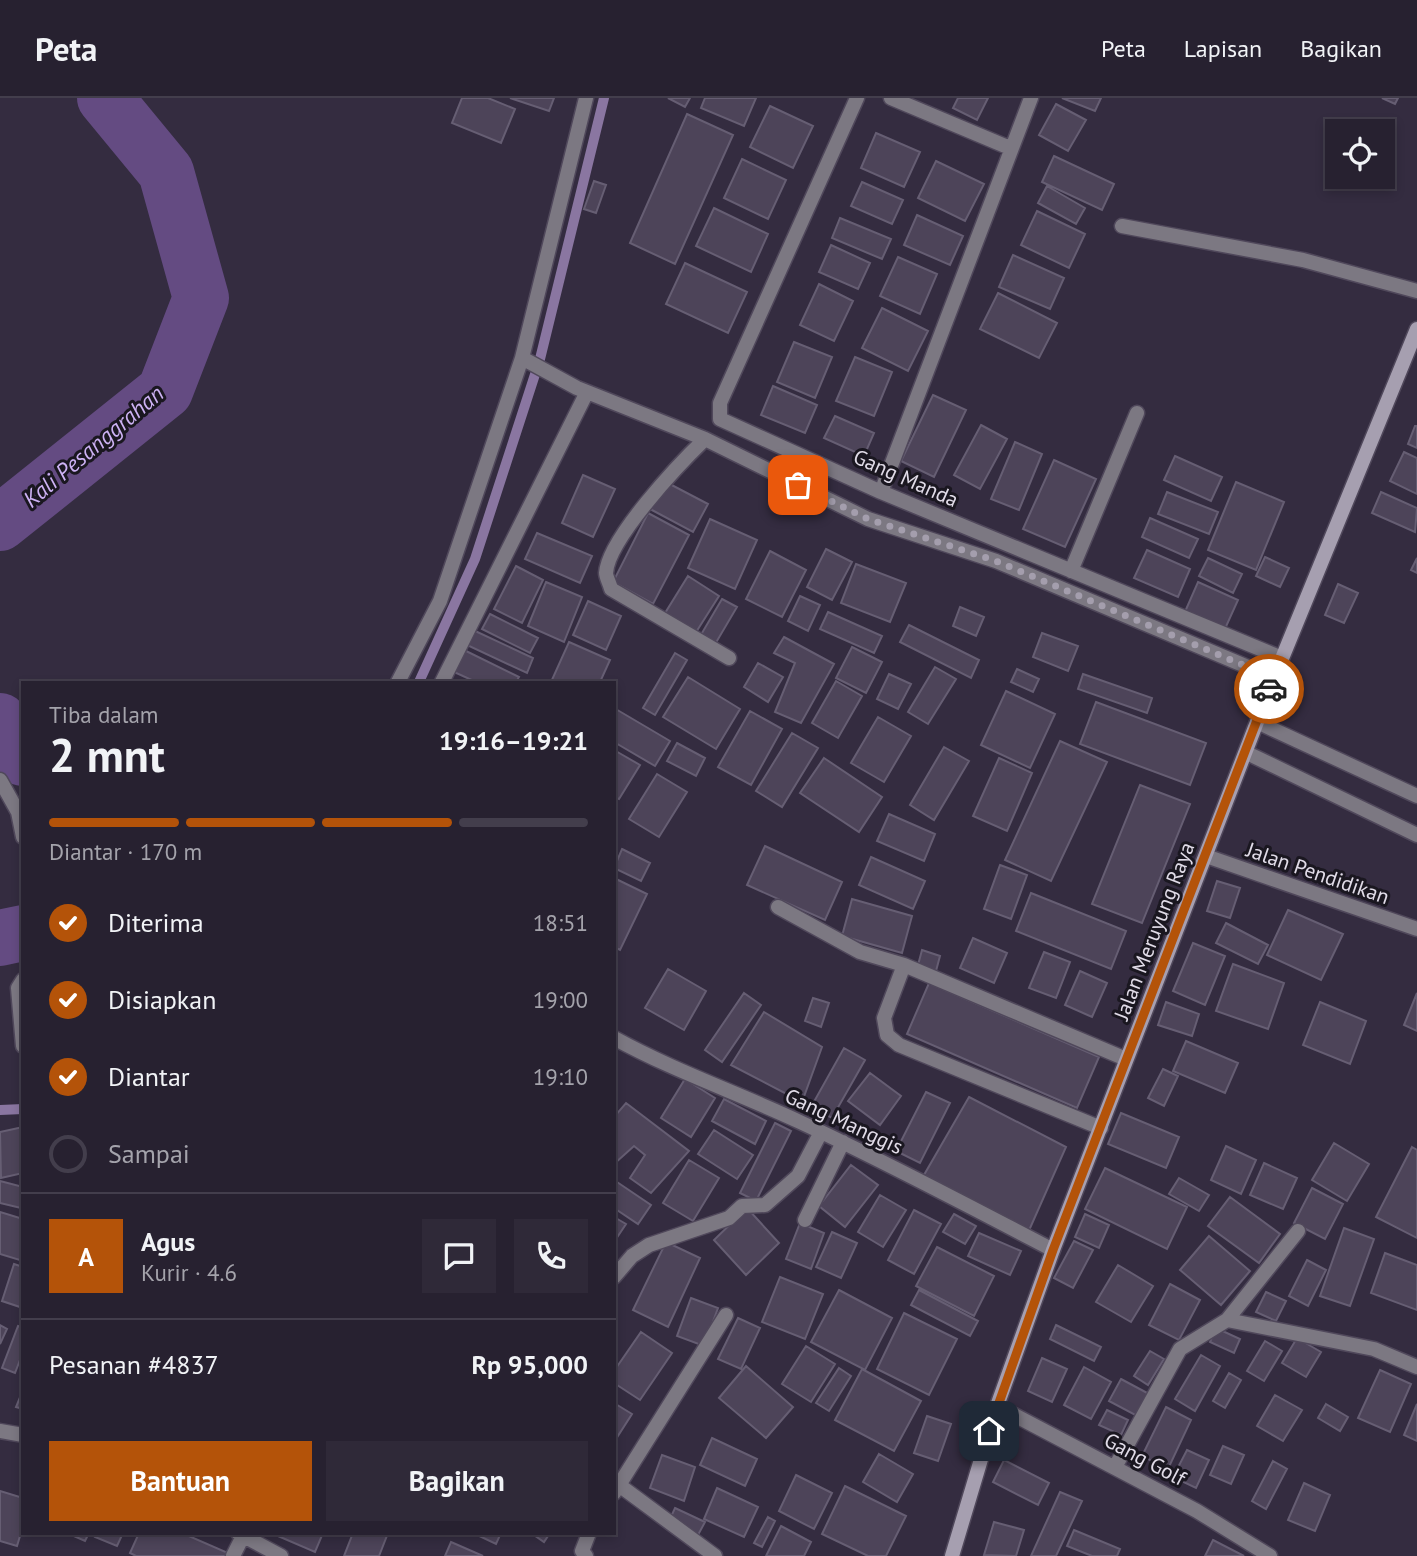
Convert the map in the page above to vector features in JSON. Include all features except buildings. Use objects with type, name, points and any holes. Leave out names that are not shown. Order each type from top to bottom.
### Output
[{"type":"main road","name":"Jalan Meruyung Raya","points":[[952,1556],[997,1406],[1053,1250],[1274,678],[1417,329]]},
{"type":"street","points":[[399,681],[440,601],[529,361],[586,98]]},
{"type":"street","name":"Gang Manda","points":[[857,98],[720,403],[720,419],[881,492],[1282,659]]},
{"type":"street","points":[[891,98],[1010,148]]},
{"type":"street","points":[[881,492],[1031,98]]},
{"type":"street","points":[[1122,226],[1303,260],[1417,290]]},
{"type":"street","points":[[529,361],[587,392],[705,439],[868,519],[996,561],[1274,678]]},
{"type":"street","points":[[442,681],[587,392]]},
{"type":"street","points":[[1071,571],[1137,413]]},
{"type":"street","points":[[705,439],[663,481],[614,550],[606,573],[611,589],[729,658]]},
{"type":"street","points":[[1257,722],[1417,796]]},
{"type":"street","points":[[1247,753],[1417,835]]},
{"type":"street","points":[[0,780],[18,812],[21,827]]},
{"type":"street","name":"Jalan Pendidikan","points":[[1206,856],[1417,929]]},
{"type":"street","points":[[778,907],[860,952],[904,965],[1126,1059]]},
{"type":"street","points":[[904,965],[884,1018],[887,1035],[899,1045],[1101,1128]]},
{"type":"street","points":[[21,983],[18,988],[21,1023]]},
{"type":"street","name":"Gang Manggis","points":[[616,1039],[655,1060],[843,1142],[1053,1250]]},
{"type":"street","points":[[616,1275],[632,1256],[649,1245],[729,1218],[742,1206],[765,1205],[798,1176],[821,1132]]},
{"type":"street","points":[[805,1220],[843,1142]]},
{"type":"street","points":[[1115,1466],[1180,1349],[1227,1321],[1298,1231]]},
{"type":"street","points":[[715,1556],[617,1489],[726,1315]]},
{"type":"street","points":[[1227,1321],[1374,1349],[1417,1367]]},
{"type":"street","name":"Gang Golf","points":[[997,1406],[1197,1511],[1270,1556]]},
{"type":"street","points":[[0,1431],[21,1435]]},
{"type":"street","points":[[233,1556],[240,1535]]},
{"type":"street","points":[[242,1535],[281,1556]]},
{"type":"street","points":[[586,1556],[582,1551],[588,1535]]},
{"type":"waterway","name":"Kali Pesanggrahan","points":[[0,523],[165,391],[201,298],[166,172],[105,98]]},
{"type":"waterway","points":[[419,681],[475,559],[540,359],[604,98]]},
{"type":"waterway","name":"Kali Pesanggrahan","points":[[0,721],[21,755]]},
{"type":"waterway","name":"Kali Pesanggrahan","points":[[0,938],[21,933]]},
{"type":"waterway","points":[[0,1110],[21,1109]]},
{"type":"way so far","points":[[798,485],[868,519],[996,561],[1274,678],[1269,689]]},
{"type":"route","points":[[989,1431],[1053,1250],[1247,753],[1269,689]]}]
